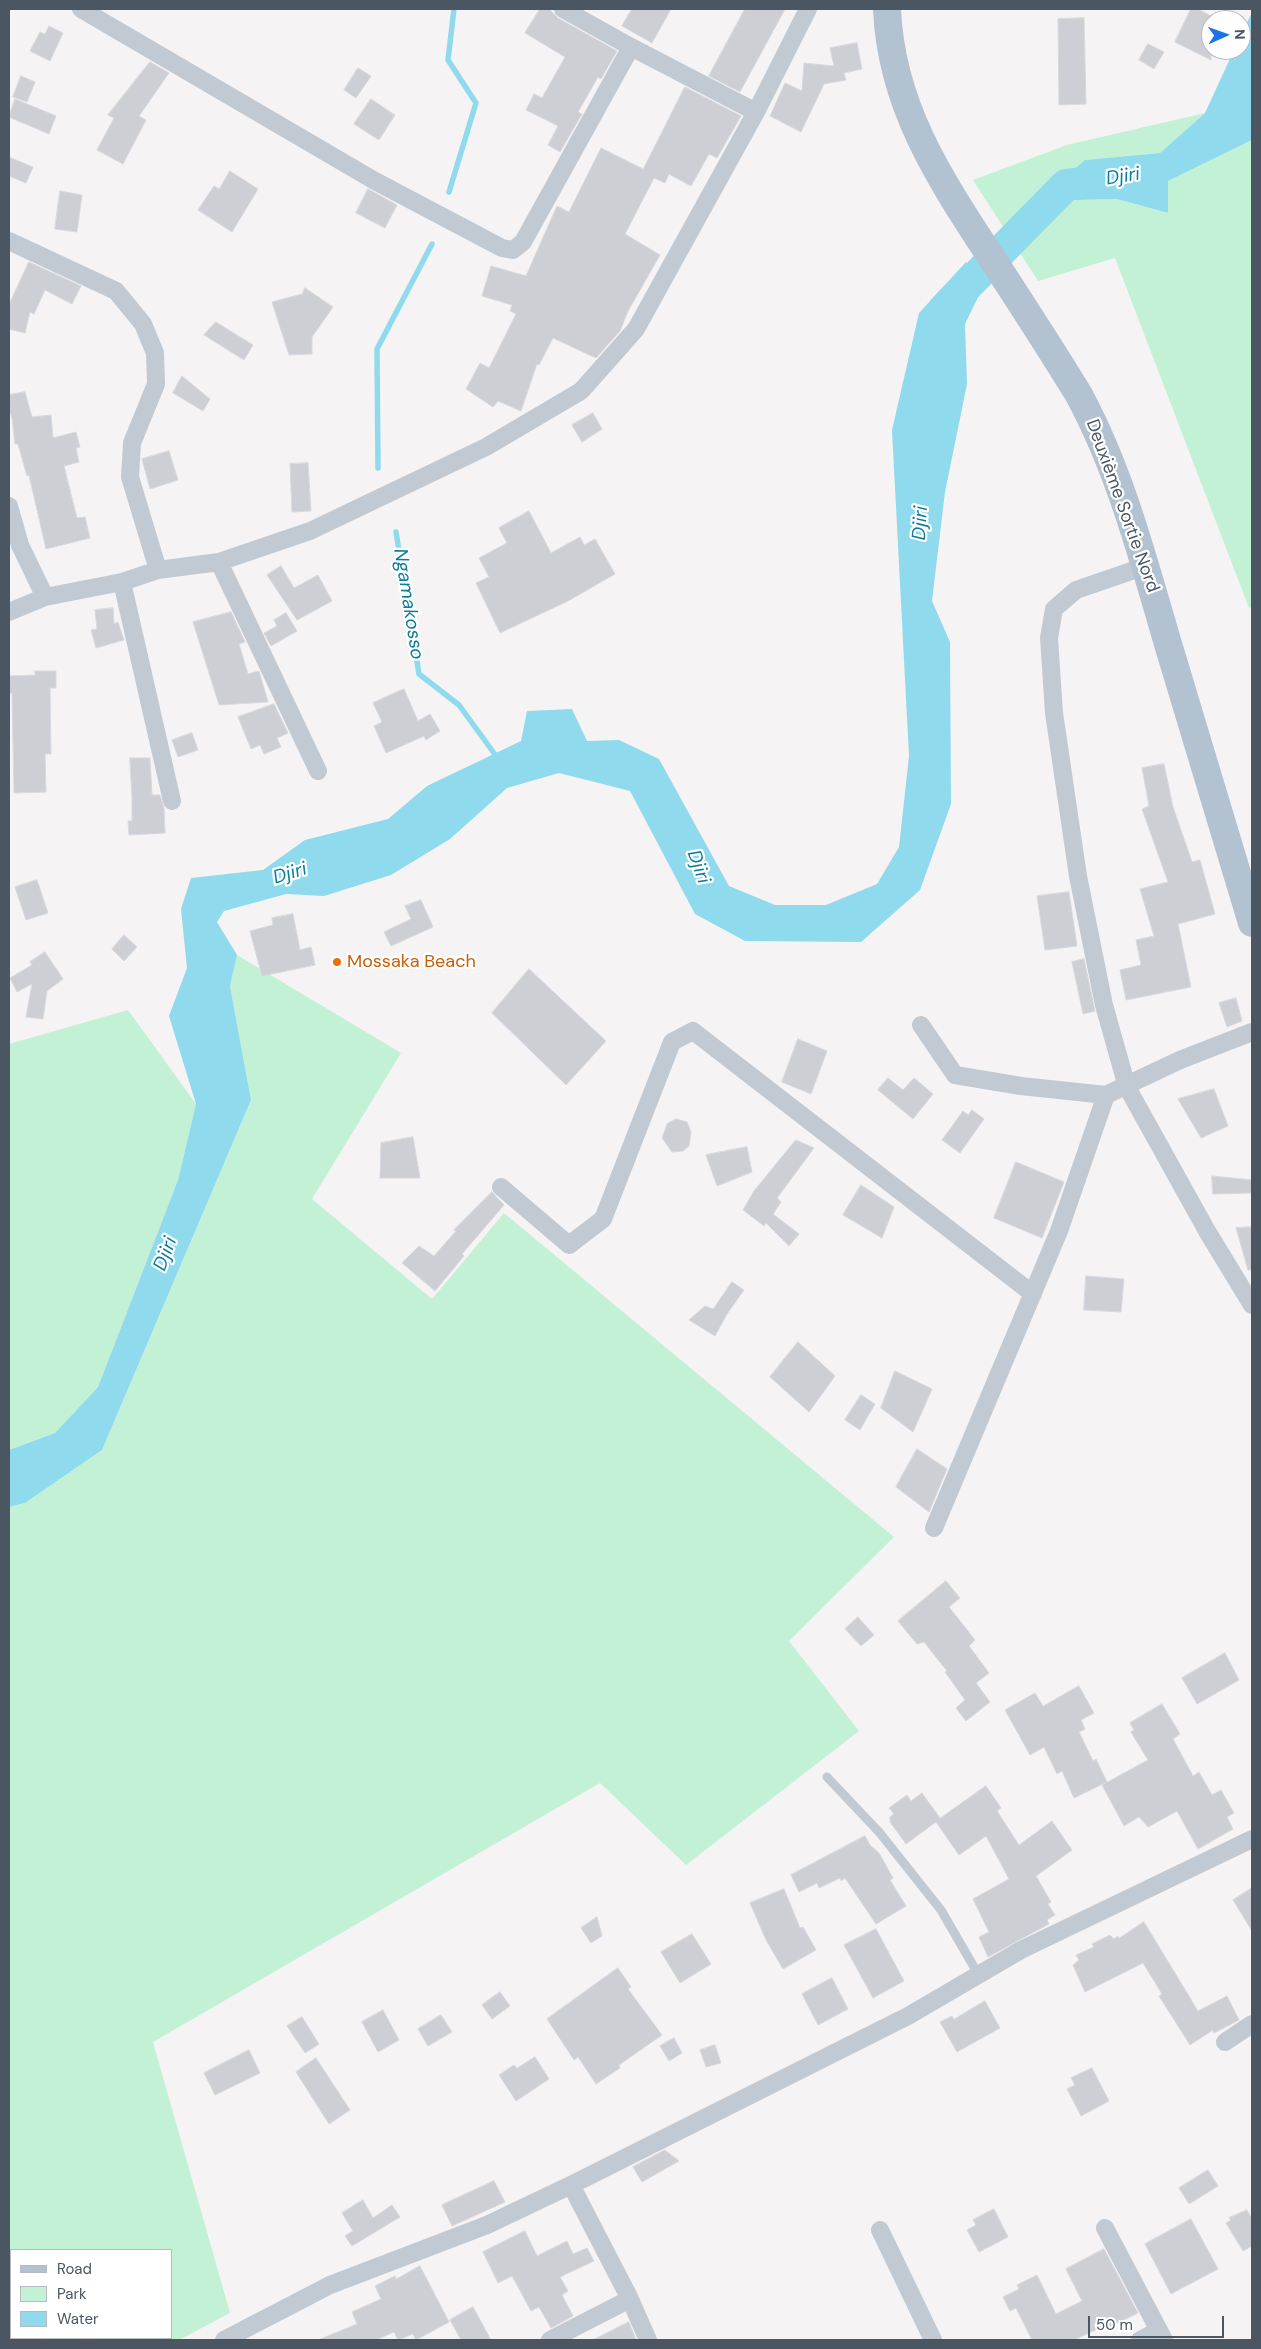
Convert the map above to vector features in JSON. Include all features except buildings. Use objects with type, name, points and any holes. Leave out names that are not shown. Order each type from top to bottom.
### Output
[{"type":"main road","name":"Deuxième Sortie Nord","points":[[887,9],[893,67],[914,129],[960,210],[1071,381],[1094,422],[1146,566],[1246,879],[1252,923]]},
{"type":"street","points":[[81,9],[375,181],[502,248],[513,250],[523,242],[630,47]]},
{"type":"street","points":[[564,9],[630,47],[756,112]]},
{"type":"street","points":[[9,612],[45,597],[122,582],[158,570],[219,562],[310,531],[486,447],[581,391],[636,329],[756,112],[808,9]]},
{"type":"street","points":[[9,241],[116,291],[142,324],[155,353],[156,384],[132,443],[130,477],[158,570]]},
{"type":"street","points":[[9,506],[20,545],[45,597]]},
{"type":"street","points":[[219,562],[318,771]]},
{"type":"street","points":[[1146,566],[1076,590],[1054,609],[1049,638],[1054,713],[1078,876],[1104,1005],[1127,1086],[1207,1231],[1252,1305]]},
{"type":"street","points":[[122,582],[172,801]]},
{"type":"street","points":[[921,1025],[955,1075],[1021,1086],[1106,1095],[1180,1060],[1252,1032]]},
{"type":"street","points":[[501,1187],[569,1245],[603,1219],[672,1042],[693,1031],[1033,1294]]},
{"type":"street","points":[[934,1528],[1059,1231],[1106,1095]]},
{"type":"street","points":[[224,2340],[330,2285],[487,2226],[908,2016],[1021,1950],[1252,1839]]},
{"type":"street","points":[[1224,2042],[1252,2024]]},
{"type":"street","points":[[571,2185],[630,2299],[648,2340]]},
{"type":"street","points":[[1105,2228],[1161,2336],[1140,2340]]},
{"type":"street","points":[[880,2230],[933,2340]]},
{"type":"street","points":[[550,2340],[630,2299]]},
{"type":"lane","points":[[827,1777],[879,1832],[940,1910],[978,1974]]},
{"type":"green space","points":[[1205,113],[1160,153],[1085,160],[1075,200],[1117,199],[1168,213],[1168,181],[1252,140],[1252,607],[1249,608],[1115,258],[1038,281],[973,180],[1067,145]]},
{"type":"green space","points":[[237,955],[401,1053],[312,1199],[432,1299],[504,1213],[894,1537],[789,1641],[859,1731],[686,1865],[600,1783],[153,2042],[230,2313],[179,2340],[9,2340],[9,1507],[25,1503],[102,1450],[251,1100],[230,986]]},
{"type":"green space","points":[[128,1010],[196,1104],[178,1180],[98,1387],[55,1433],[9,1450],[9,1044]]},
{"type":"water","points":[[1252,12],[1252,140],[1168,181],[1168,213],[1117,199],[1075,200],[1060,182],[1085,160],[1160,153],[1205,113],[1229,60],[1251,60]]},
{"type":"water","points":[[966,262],[983,287],[965,324],[967,384],[945,492],[932,601],[950,642],[951,804],[920,890],[861,942],[745,941],[695,914],[630,791],[559,773],[507,788],[450,839],[391,875],[324,896],[286,894],[224,911],[217,922],[237,955],[230,986],[251,1100],[102,1450],[25,1503],[9,1507],[9,1450],[55,1433],[98,1387],[178,1180],[196,1104],[169,1016],[187,968],[181,909],[191,878],[263,870],[305,840],[388,819],[427,786],[521,741],[527,711],[572,709],[587,741],[619,740],[659,759],[729,886],[775,905],[826,905],[877,884],[899,847],[909,756],[892,430],[919,313]]},
{"type":"waterway","name":"Ngamakosso","points":[[449,192],[476,103],[448,60],[454,9]]},
{"type":"waterway","name":"Djiri","points":[[944,309],[1066,185],[1108,179]]},
{"type":"waterway","name":"Ngamakosso","points":[[378,468],[377,349],[432,244]]},
{"type":"waterway","name":"Ngamakosso","points":[[396,532],[419,674],[459,705],[499,760]]},
{"type":"place","name":"Mossaka Beach","points":[[337,962]]}]
